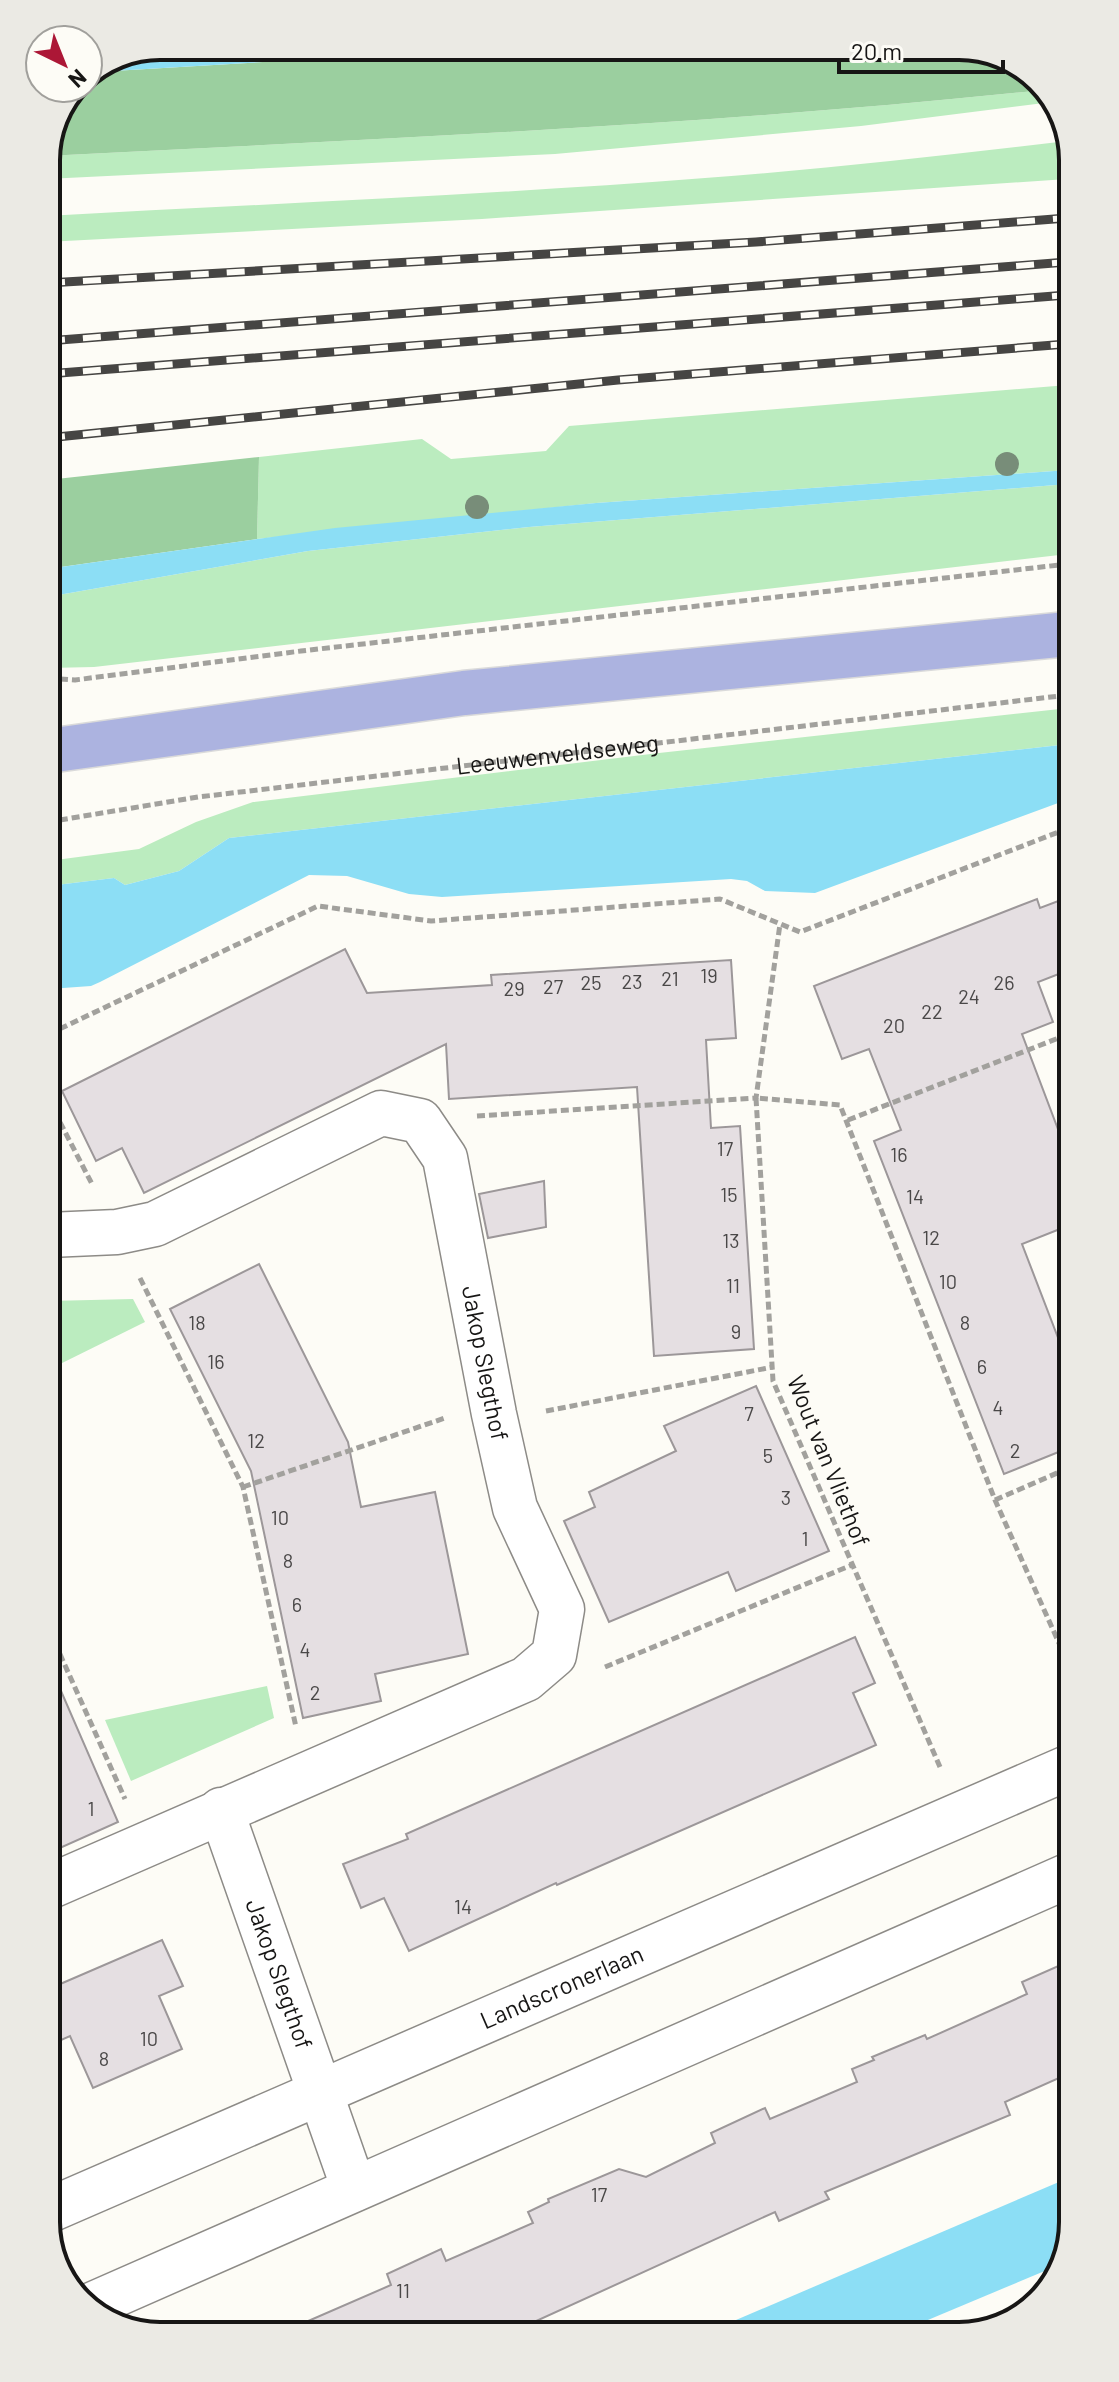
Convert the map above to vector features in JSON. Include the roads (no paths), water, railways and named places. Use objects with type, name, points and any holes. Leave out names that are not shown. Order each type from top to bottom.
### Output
[{"type":"main road","points":[[60,749],[464,693],[1059,635]]},
{"type":"street","name":"Jakop Slegthof","points":[[60,1235],[117,1232],[155,1224],[381,1113],[420,1121],[445,1158],[515,1508],[562,1609],[554,1655],[526,1679],[221,1810],[354,2189]]},
{"type":"street","name":"Landscronerlaan","points":[[60,2206],[1059,1772]]},
{"type":"street","points":[[60,1882],[221,1810]]},
{"type":"street","points":[[100,2301],[1059,1880]]},
{"type":"water","points":[[296,60],[115,71],[140,62]]},
{"type":"water","points":[[1059,471],[1059,485],[529,527],[308,551],[60,595],[60,567],[335,528],[596,503]]},
{"type":"water","points":[[1059,745],[1059,803],[815,893],[765,891],[747,881],[731,879],[442,897],[409,894],[347,876],[309,875],[91,986],[60,988],[60,885],[114,878],[125,885],[179,871],[229,838]]},
{"type":"water","points":[[1059,2182],[1057,2242],[1047,2270],[923,2322],[731,2322]]},
{"type":"railway","points":[[60,282],[756,242],[1059,219]]},
{"type":"railway","points":[[60,340],[1059,263]]},
{"type":"railway","points":[[60,373],[1059,296]]},
{"type":"railway","points":[[60,437],[618,380],[1059,345]]}]
